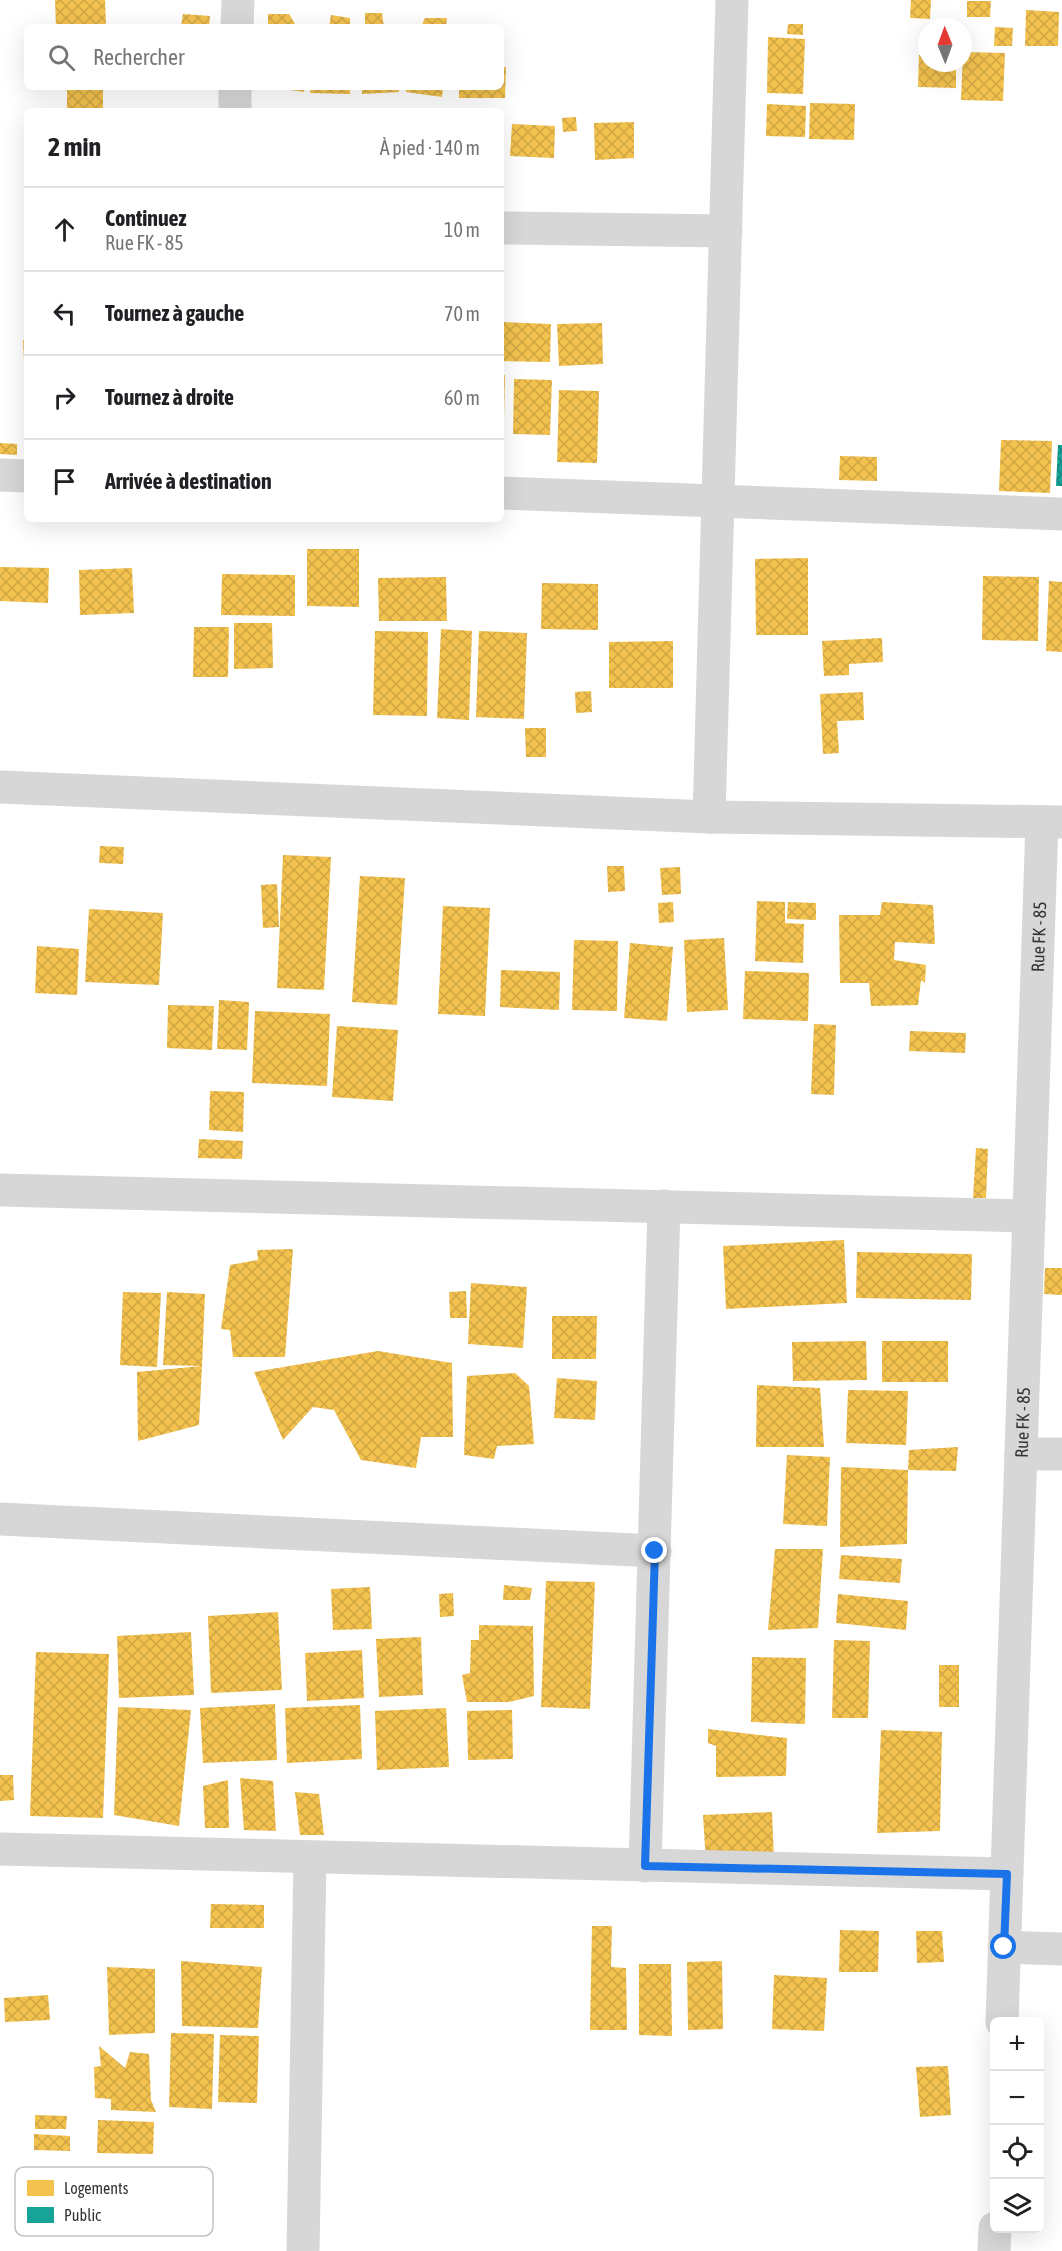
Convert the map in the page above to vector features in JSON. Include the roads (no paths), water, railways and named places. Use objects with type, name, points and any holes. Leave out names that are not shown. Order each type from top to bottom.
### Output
[{"type":"street","points":[[237,24],[238,0]]},
{"type":"street","points":[[710,817],[732,0]]},
{"type":"street","points":[[235,90],[235,108]]},
{"type":"street","points":[[504,228],[726,231]]},
{"type":"street","points":[[0,475],[24,476]]},
{"type":"street","points":[[504,493],[1062,514]]},
{"type":"street","points":[[0,787],[710,817],[1052,822]]},
{"type":"street","name":"Rue FK - 85","points":[[1002,2017],[1029,1216],[1052,822]]},
{"type":"street","points":[[0,1190],[1029,1216]]},
{"type":"street","points":[[645,1866],[664,1206]]},
{"type":"street","points":[[1021,1454],[1062,1454]]},
{"type":"street","points":[[0,1519],[655,1551]]},
{"type":"street","points":[[0,1850],[1007,1874]]},
{"type":"street","points":[[303,2251],[309,1858]]},
{"type":"street","points":[[1004,1947],[1062,1948]]},
{"type":"street","points":[[994,2251],[995,2233]]}]
